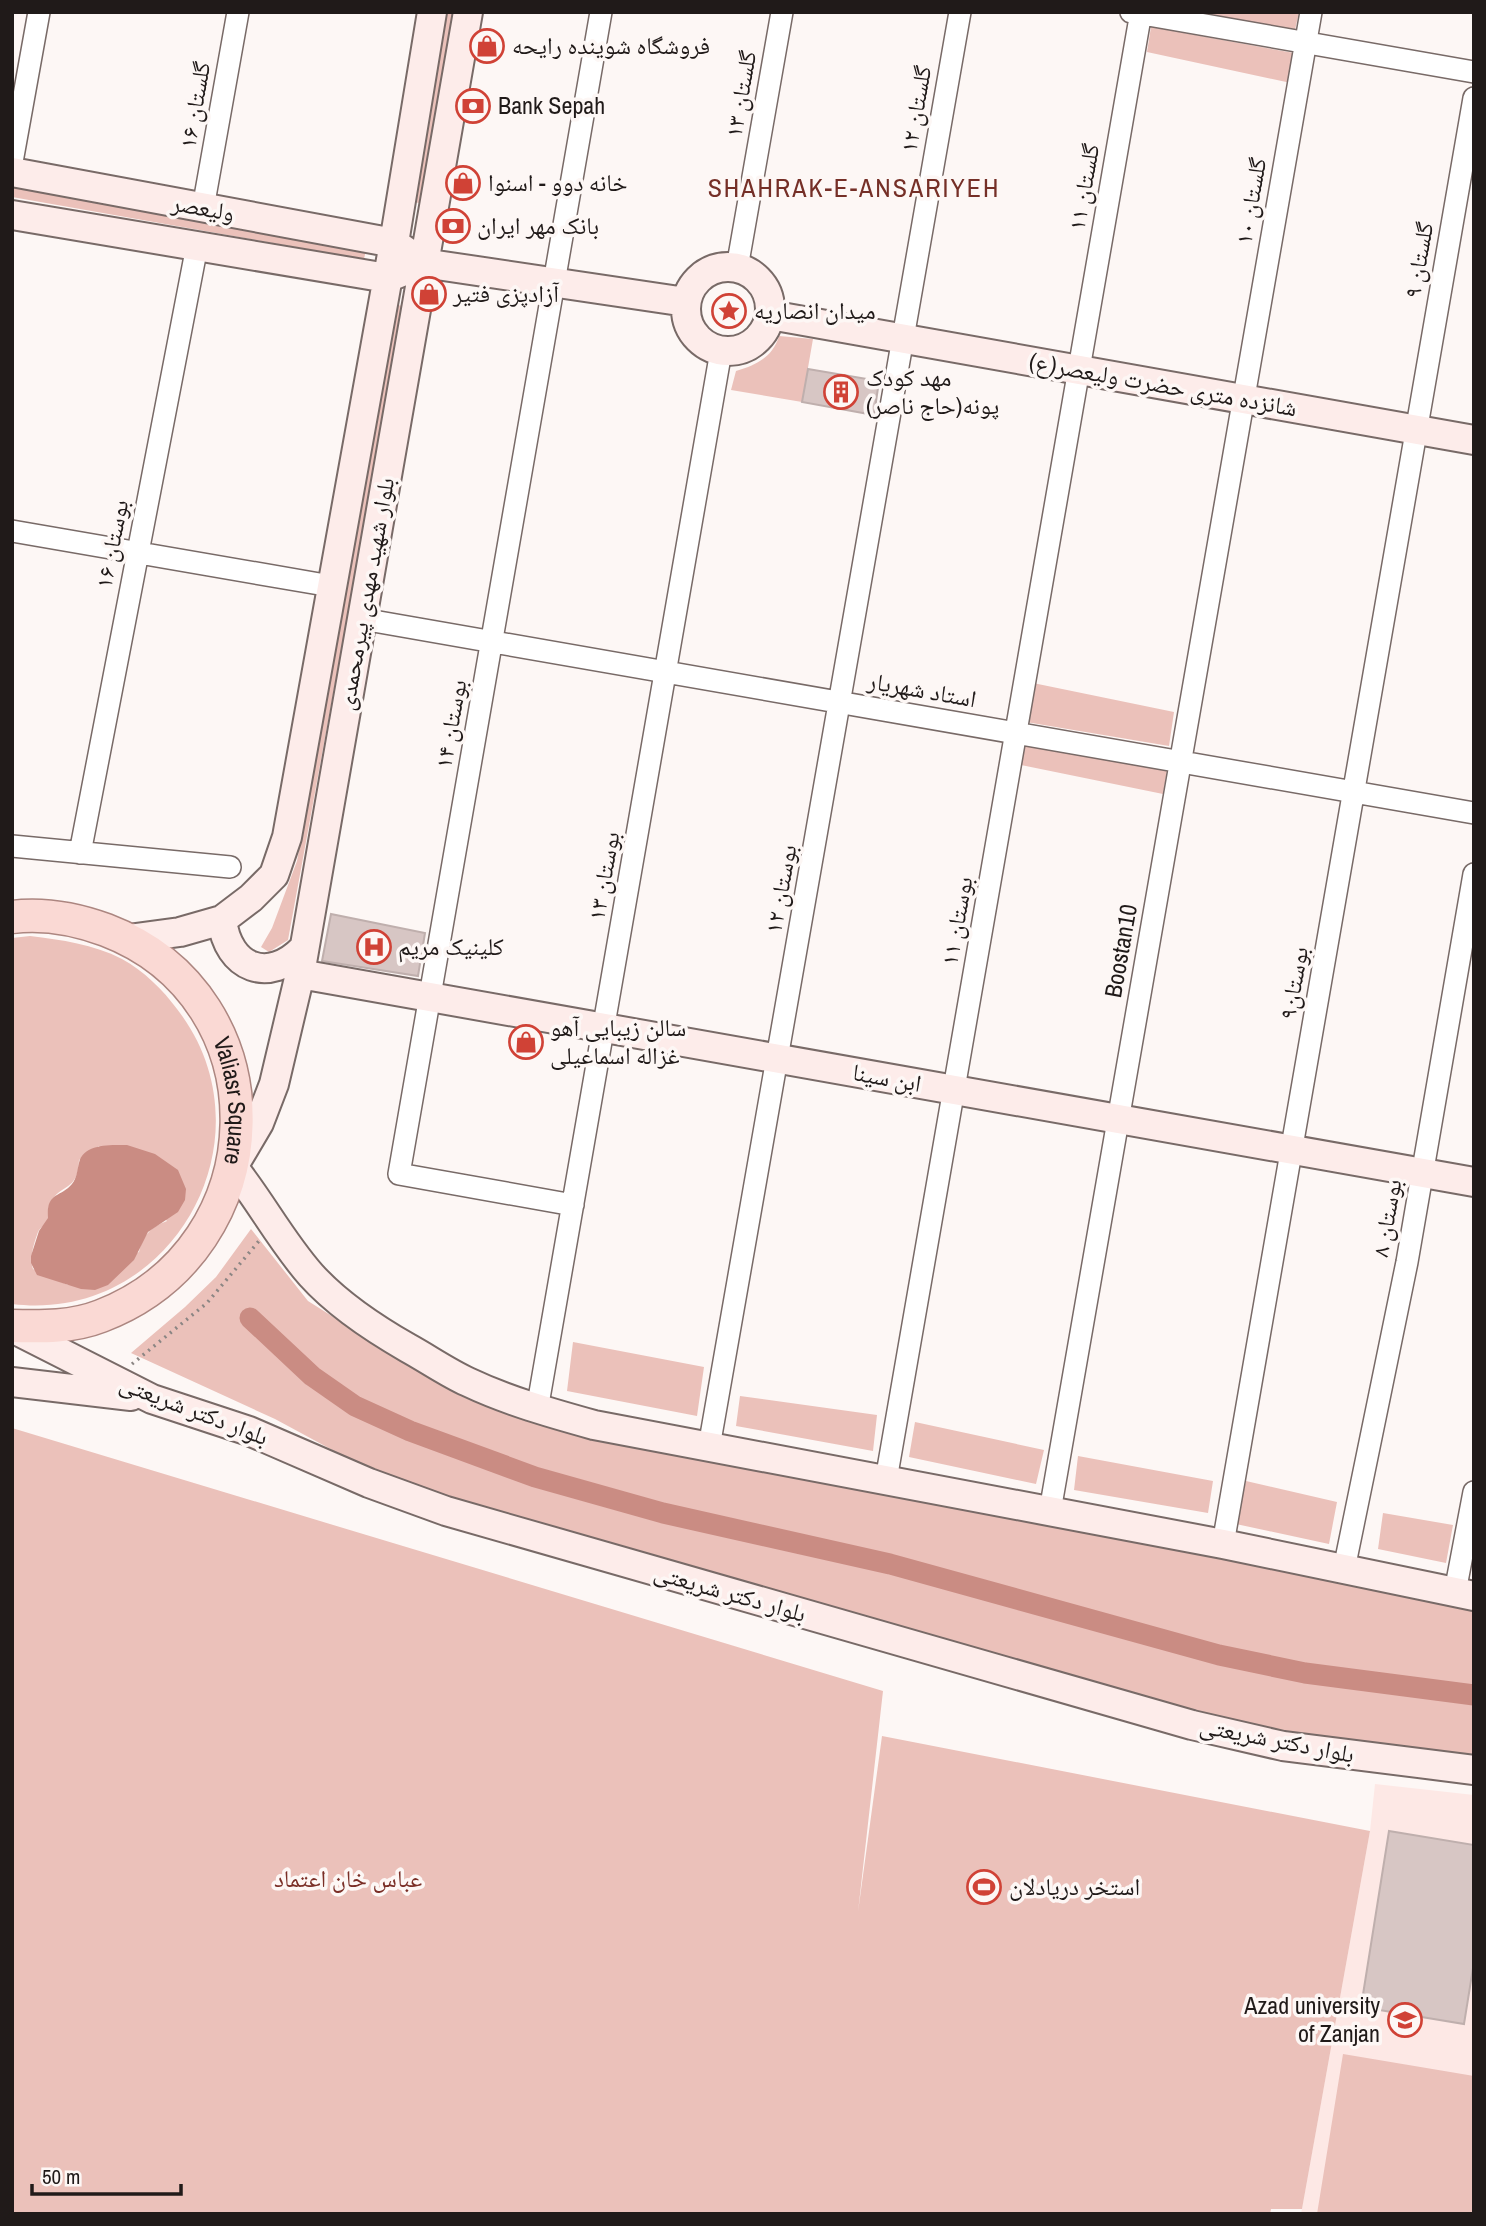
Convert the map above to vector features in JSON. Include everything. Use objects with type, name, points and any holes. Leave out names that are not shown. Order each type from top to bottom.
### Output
[{"type":"main road","name":"بلوار شهید مهدی پیرمحمدی","points":[[222,920],[251,898],[274,875],[287,837],[394,243],[432,12]]},
{"type":"main road","name":"بلوار شهید مهدی پیرمحمدی","points":[[233,1167],[259,1123],[274,1084],[302,961],[468,12]]},
{"type":"main road","name":"ولیعصر","points":[[12,172],[394,243]]},
{"type":"main road","name":"ولیعصر","points":[[12,215],[387,278]]},
{"type":"main road","points":[[394,243],[423,263],[687,302]]},
{"type":"main road","points":[[387,278],[423,263]]},
{"type":"main road","points":[[737,268],[747,271],[763,285],[768,294],[768,326],[754,344],[744,349],[721,351],[701,342],[694,334],[686,313],[687,302],[696,281],[705,274],[715,269],[737,268]]},
{"type":"main road","name":"شانزده متری حضرت ولیعصر(ع)","points":[[770,315],[1474,440]]},
{"type":"main road","name":"Valiasr Square","points":[[12,1327],[54,1327],[100,1317],[142,1296],[179,1267],[208,1230],[228,1187],[233,1167],[238,1114],[229,1060],[207,1012],[172,970],[128,939],[80,921],[18,915]]},
{"type":"main road","points":[[128,939],[180,932],[222,920],[224,936],[232,951],[244,962],[260,968],[276,967],[292,960],[302,961]]},
{"type":"main road","name":"ابن سینا","points":[[302,961],[430,997],[1474,1182]]},
{"type":"main road","points":[[233,1167],[253,1192],[292,1252],[313,1278],[344,1306],[377,1330],[468,1382],[537,1410],[594,1425],[1223,1544],[1464,1594]]},
{"type":"main road","name":"بلوار دکتر شریعتی","points":[[12,1327],[152,1399],[249,1431],[369,1483],[446,1511],[1179,1721],[1283,1746],[1474,1770]]},
{"type":"main road","points":[[12,1382],[152,1399]]},
{"type":"street","points":[[12,162],[39,12]]},
{"type":"street","name":"گلستان ۱۶","points":[[203,208],[238,12]]},
{"type":"street","name":"بوستان ۱۴","points":[[573,1205],[399,1174],[601,12]]},
{"type":"street","name":"گلستان ۱۳","points":[[737,268],[782,12]]},
{"type":"street","name":"گلستان ۱۲","points":[[903,339],[960,12]]},
{"type":"street","name":"گلستان ۱۰","points":[[1244,399],[1311,12]]},
{"type":"street","points":[[1138,13],[1474,72]]},
{"type":"street","name":"گلستان ۱۱","points":[[1079,370],[1138,13]]},
{"type":"street","name":"گلستان ۹","points":[[1416,430],[1474,98]]},
{"type":"street","name":"بوستان ۱۶","points":[[80,853],[197,246]]},
{"type":"street","name":"بوستان ۱۲","points":[[709,1447],[903,339]]},
{"type":"street","name":"بوستان ۱۳","points":[[537,1410],[721,351]]},
{"type":"street","name":"بوستان ۱۱","points":[[886,1480],[1079,370]]},
{"type":"street","name":"Boostan10","points":[[1050,1511],[1244,399]]},
{"type":"street","name":"بوستان۹","points":[[1223,1544],[1416,430]]},
{"type":"street","points":[[12,531],[331,586]]},
{"type":"street","name":"استاد شهریار","points":[[362,619],[1474,813]]},
{"type":"street","points":[[12,846],[230,867]]},
{"type":"street","name":"بوستان ۸","points":[[1344,1569],[1422,1173],[1465,972],[1474,874]]},
{"type":"street","points":[[1464,1594],[1474,1492]]},
{"type":"path","points":[[112,1378],[207,1303],[273,1224]]},
{"type":"shaded area","points":[[127,1145],[155,1154],[178,1170],[186,1189],[185,1200],[178,1212],[148,1232],[134,1260],[108,1285],[95,1290],[81,1289],[37,1275],[31,1263],[31,1256],[39,1231],[48,1218],[49,1204],[72,1184],[82,1156],[99,1147]]},
{"type":"shaded area","name":"Azad university of Zanjan","points":[[1375,1784],[1474,1795],[1474,2214],[1301,2214],[1370,1831]]},
{"type":"green space","points":[[447,12],[453,12],[419,203],[413,202]]},
{"type":"green space","points":[[1195,12],[1299,12],[1295,30]]},
{"type":"green space","points":[[1151,27],[1294,53],[1291,83],[1147,52]]},
{"type":"green space","points":[[12,186],[367,246],[364,259],[12,197]]},
{"type":"green space","points":[[397,305],[404,306],[288,940],[269,952],[261,947],[272,928],[297,861]]},
{"type":"green space","points":[[779,336],[813,339],[802,402],[731,390],[736,371],[768,355]]},
{"type":"green space","points":[[1033,683],[1174,712],[1169,746],[1026,722]]},
{"type":"green space","points":[[1025,739],[1168,765],[1163,794],[1021,765]]},
{"type":"green space","points":[[30,936],[89,946],[122,959],[145,975],[177,1009],[205,1059],[216,1111],[211,1163],[192,1212],[161,1253],[120,1284],[69,1302],[12,1304],[12,938]],"holes":[[[99,1146],[167,1221],[148,1232],[139,1252],[68,1285],[33,1269],[34,1246],[39,1230],[48,1219],[50,1203],[76,1177],[79,1160]]]},
{"type":"green space","points":[[251,1229],[308,1301],[458,1392],[524,1420],[617,1443],[1474,1609],[1474,1755],[1301,1738],[1085,1681],[444,1495],[362,1466],[275,1419],[131,1353],[216,1277]]},
{"type":"green space","points":[[573,1342],[704,1367],[697,1416],[567,1391]]},
{"type":"green space","points":[[740,1396],[877,1415],[873,1451],[736,1426]]},
{"type":"green space","points":[[915,1422],[1044,1450],[1036,1484],[909,1457]]},
{"type":"green space","name":"عباس خان اعتماد","points":[[12,1428],[883,1691],[858,1912],[882,1736],[1370,1831],[1302,2209],[1271,2209],[1270,2214],[12,2214]]},
{"type":"green space","points":[[1078,1456],[1213,1481],[1208,1513],[1074,1490]]},
{"type":"green space","points":[[1246,1481],[1337,1502],[1329,1544],[1236,1524]]},
{"type":"green space","points":[[1383,1513],[1453,1525],[1446,1563],[1378,1549]]},
{"type":"green space","points":[[1343,2054],[1474,2076],[1474,2214],[1317,2214]]},
{"type":"building","name":"مهد کودک پونه(حاج ناصر)","points":[[808,369],[879,381],[874,415],[802,402]]},
{"type":"building","name":"کلینیک مریم","points":[[331,914],[425,933],[418,976],[322,961]]},
{"type":"building","points":[[1389,1831],[1474,1845],[1474,1962],[1464,2024],[1361,2007]]},
{"type":"waterway","points":[[250,1318],[312,1376],[355,1406],[410,1431],[535,1477],[663,1513],[890,1564],[1219,1655],[1305,1673],[1474,1695]]},
{"type":"place","name":"فروشگاه شوینده رایحه","points":[[487,46]]},
{"type":"place","name":"Bank Sepah","points":[[473,106]]},
{"type":"place","name":"خانه دوو - اسنوا","points":[[463,183]]},
{"type":"place","name":"بانک مهر ایران","points":[[453,226]]},
{"type":"place","name":"آزادپزی فتیر","points":[[429,294]]},
{"type":"place","name":"میدان انصاریه","points":[[729,311]]},
{"type":"place","name":"مهد کودک پونه(حاج ناصر)","points":[[841,392]]},
{"type":"place","name":"کلینیک مریم","points":[[374,947]]},
{"type":"place","name":"سالن زیبایی آهو غزاله اسماعیلی","points":[[526,1042]]},
{"type":"place","name":"استخر دریادلان","points":[[984,1887]]},
{"type":"place","name":"Azad university of Zanjan","points":[[1405,2020]]},
{"type":"district","name":"SHAHRAK-E-ANSARIYEH","points":[[854,188]]}]
